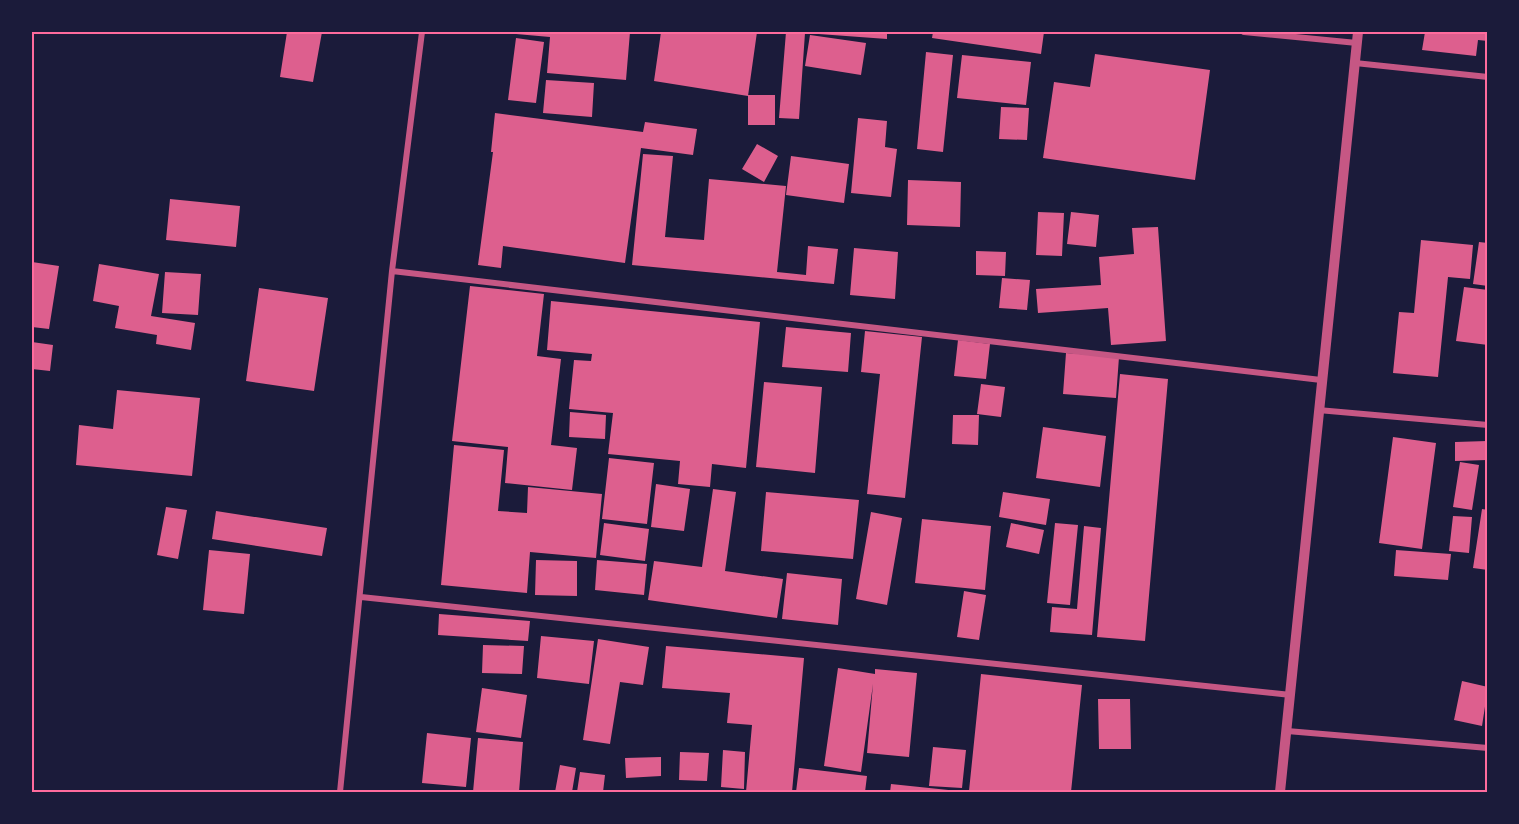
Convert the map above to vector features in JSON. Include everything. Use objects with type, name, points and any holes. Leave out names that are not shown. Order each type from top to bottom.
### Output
[{"type":"street","points":[[340,792],[392,271],[422,32]]},
{"type":"street","points":[[1244,32],[1358,37],[1280,792]]},
{"type":"street","points":[[1355,63],[1488,77]]},
{"type":"street","points":[[392,271],[1321,380]]},
{"type":"street","points":[[1318,410],[1488,425]]},
{"type":"street","points":[[361,597],[1291,694]]},
{"type":"street","points":[[1287,732],[1488,748]]},
{"type":"building","points":[[287,32],[322,32],[313,82],[280,77]]},
{"type":"building","points":[[517,32],[630,32],[626,80],[547,73],[550,37],[516,34]]},
{"type":"building","points":[[661,32],[757,32],[748,96],[654,81]]},
{"type":"building","points":[[786,32],[887,32],[887,39],[805,33],[799,119],[779,118]]},
{"type":"building","points":[[933,32],[1044,32],[1041,54],[932,38]]},
{"type":"building","points":[[1425,32],[1488,32],[1488,41],[1478,40],[1476,56],[1422,50]]},
{"type":"building","points":[[810,35],[866,43],[861,75],[805,66]]},
{"type":"building","points":[[516,38],[544,42],[536,103],[508,100]]},
{"type":"building","points":[[926,52],[953,55],[943,152],[917,149]]},
{"type":"building","points":[[1095,54],[1210,70],[1195,180],[1043,158],[1054,82],[1090,87]]},
{"type":"building","points":[[962,55],[1031,62],[1026,105],[957,98]]},
{"type":"building","points":[[546,80],[594,83],[592,117],[543,113]]},
{"type":"building","points":[[748,95],[775,95],[775,125],[748,125]]},
{"type":"building","points":[[1001,107],[1029,108],[1027,140],[999,139]]},
{"type":"building","points":[[495,113],[643,132],[645,122],[697,129],[693,155],[641,148],[625,263],[503,246],[501,268],[478,265],[493,152],[491,152]]},
{"type":"building","points":[[858,118],[887,121],[885,147],[897,149],[891,197],[851,193]]},
{"type":"building","points":[[757,144],[778,156],[764,182],[742,169]]},
{"type":"building","points":[[643,154],[673,156],[665,237],[704,240],[709,179],[786,186],[777,272],[806,275],[808,246],[838,249],[834,284],[632,265]]},
{"type":"building","points":[[791,156],[849,164],[844,203],[786,195]]},
{"type":"building","points":[[908,180],[961,182],[960,227],[907,225]]},
{"type":"building","points":[[170,199],[240,206],[236,247],[166,240]]},
{"type":"building","points":[[1038,212],[1064,213],[1062,256],[1036,255]]},
{"type":"building","points":[[1071,212],[1099,215],[1096,247],[1067,244]]},
{"type":"building","points":[[1158,227],[1166,341],[1111,345],[1108,308],[1038,313],[1036,289],[1101,285],[1099,257],[1134,254],[1132,228]]},
{"type":"building","points":[[1421,240],[1473,245],[1470,279],[1448,277],[1438,377],[1393,373],[1399,312],[1414,313]]},
{"type":"building","points":[[1479,242],[1488,243],[1488,286],[1473,284]]},
{"type":"building","points":[[854,248],[898,252],[895,299],[850,295]]},
{"type":"building","points":[[976,251],[1006,252],[1005,276],[976,275]]},
{"type":"building","points":[[32,262],[59,266],[49,329],[32,327]]},
{"type":"building","points":[[99,264],[159,274],[151,316],[195,323],[191,350],[156,344],[157,335],[115,328],[119,306],[93,301]]},
{"type":"building","points":[[165,272],[201,274],[198,315],[162,313]]},
{"type":"building","points":[[1002,278],[1030,280],[1027,310],[999,308]]},
{"type":"building","points":[[470,286],[544,294],[537,356],[561,359],[551,445],[577,448],[572,490],[505,483],[508,447],[452,441]]},
{"type":"building","points":[[1464,287],[1488,290],[1488,345],[1456,341]]},
{"type":"building","points":[[259,288],[328,298],[314,391],[246,381]]},
{"type":"building","points":[[551,301],[760,322],[746,468],[712,464],[710,487],[678,484],[680,461],[608,454],[613,413],[569,409],[574,360],[591,361],[592,354],[547,350]]},
{"type":"building","points":[[786,327],[851,333],[848,372],[782,367]]},
{"type":"building","points":[[865,331],[922,337],[905,498],[867,494],[880,374],[861,372]]},
{"type":"building","points":[[958,340],[990,344],[986,379],[954,376]]},
{"type":"building","points":[[32,342],[53,345],[50,371],[32,369]]},
{"type":"building","points":[[1066,353],[1119,357],[1116,398],[1063,394]]},
{"type":"building","points":[[1120,374],[1168,379],[1145,641],[1097,637]]},
{"type":"building","points":[[764,382],[822,387],[815,473],[756,467]]},
{"type":"building","points":[[981,384],[1005,387],[1001,417],[977,414]]},
{"type":"building","points":[[117,390],[200,398],[192,476],[76,465],[79,425],[113,429]]},
{"type":"building","points":[[570,412],[606,415],[605,439],[569,437]]},
{"type":"building","points":[[953,415],[979,415],[978,445],[952,444]]},
{"type":"building","points":[[1043,427],[1106,436],[1100,487],[1036,478]]},
{"type":"building","points":[[1393,437],[1436,443],[1422,549],[1379,543]]},
{"type":"building","points":[[1487,441],[1487,460],[1455,461],[1455,442]]},
{"type":"building","points":[[454,445],[504,450],[498,511],[527,513],[528,487],[602,494],[596,558],[530,552],[527,593],[441,585]]},
{"type":"building","points":[[609,458],[654,463],[647,524],[602,519]]},
{"type":"building","points":[[1460,462],[1479,465],[1472,510],[1453,507]]},
{"type":"building","points":[[656,484],[690,489],[684,531],[651,527]]},
{"type":"building","points":[[713,489],[736,492],[725,571],[783,579],[777,618],[648,600],[654,561],[702,567]]},
{"type":"building","points":[[766,492],[859,500],[853,559],[761,551]]},
{"type":"building","points":[[1003,492],[1050,499],[1046,525],[999,517]]},
{"type":"building","points":[[166,507],[187,510],[178,559],[157,555]]},
{"type":"building","points":[[1482,509],[1488,510],[1488,570],[1473,568]]},
{"type":"building","points":[[216,511],[327,528],[322,556],[212,539]]},
{"type":"building","points":[[871,512],[902,518],[887,605],[856,599]]},
{"type":"building","points":[[1453,516],[1472,517],[1469,553],[1449,551]]},
{"type":"building","points":[[922,519],[991,526],[985,590],[915,583]]},
{"type":"building","points":[[604,523],[649,529],[645,561],[600,555]]},
{"type":"building","points":[[1011,523],[1044,530],[1039,554],[1006,547]]},
{"type":"building","points":[[1055,523],[1078,525],[1070,605],[1047,603]]},
{"type":"building","points":[[1084,526],[1101,528],[1092,635],[1050,632],[1052,607],[1077,609]]},
{"type":"building","points":[[209,550],[250,554],[244,614],[203,610]]},
{"type":"building","points":[[1396,550],[1451,554],[1448,580],[1394,576]]},
{"type":"building","points":[[536,560],[577,561],[577,596],[535,595]]},
{"type":"building","points":[[597,560],[647,564],[644,595],[595,590]]},
{"type":"building","points":[[787,573],[842,579],[838,625],[782,619]]},
{"type":"building","points":[[964,591],[986,595],[979,640],[957,637]]},
{"type":"building","points":[[439,614],[530,621],[528,641],[438,635]]},
{"type":"building","points":[[541,636],[594,641],[589,684],[537,678]]},
{"type":"building","points":[[598,639],[649,647],[643,685],[620,682],[610,744],[583,740]]},
{"type":"building","points":[[483,645],[524,646],[522,674],[482,673]]},
{"type":"building","points":[[666,646],[804,658],[792,792],[746,792],[752,725],[727,723],[730,693],[662,688]]},
{"type":"building","points":[[838,668],[875,674],[875,669],[917,673],[909,757],[867,753],[873,684],[861,772],[824,766]]},
{"type":"building","points":[[981,674],[1082,685],[1071,792],[969,791]]},
{"type":"building","points":[[1462,681],[1488,687],[1482,726],[1454,720]]},
{"type":"building","points":[[482,688],[527,695],[521,738],[476,732]]},
{"type":"building","points":[[1098,699],[1130,699],[1131,749],[1099,749]]},
{"type":"building","points":[[427,733],[471,738],[466,787],[422,783]]},
{"type":"building","points":[[478,738],[523,742],[519,792],[473,792]]},
{"type":"building","points":[[933,747],[966,750],[962,788],[929,786]]},
{"type":"building","points":[[723,750],[745,752],[744,789],[721,787]]},
{"type":"building","points":[[680,752],[709,753],[707,781],[679,780]]},
{"type":"building","points":[[661,757],[661,776],[626,778],[625,758]]},
{"type":"building","points":[[560,765],[576,768],[572,792],[555,792]]},
{"type":"building","points":[[799,768],[867,776],[865,792],[796,792]]},
{"type":"building","points":[[580,772],[605,775],[603,792],[577,792]]},
{"type":"building","points":[[891,784],[958,791],[958,792],[890,792]]}]
